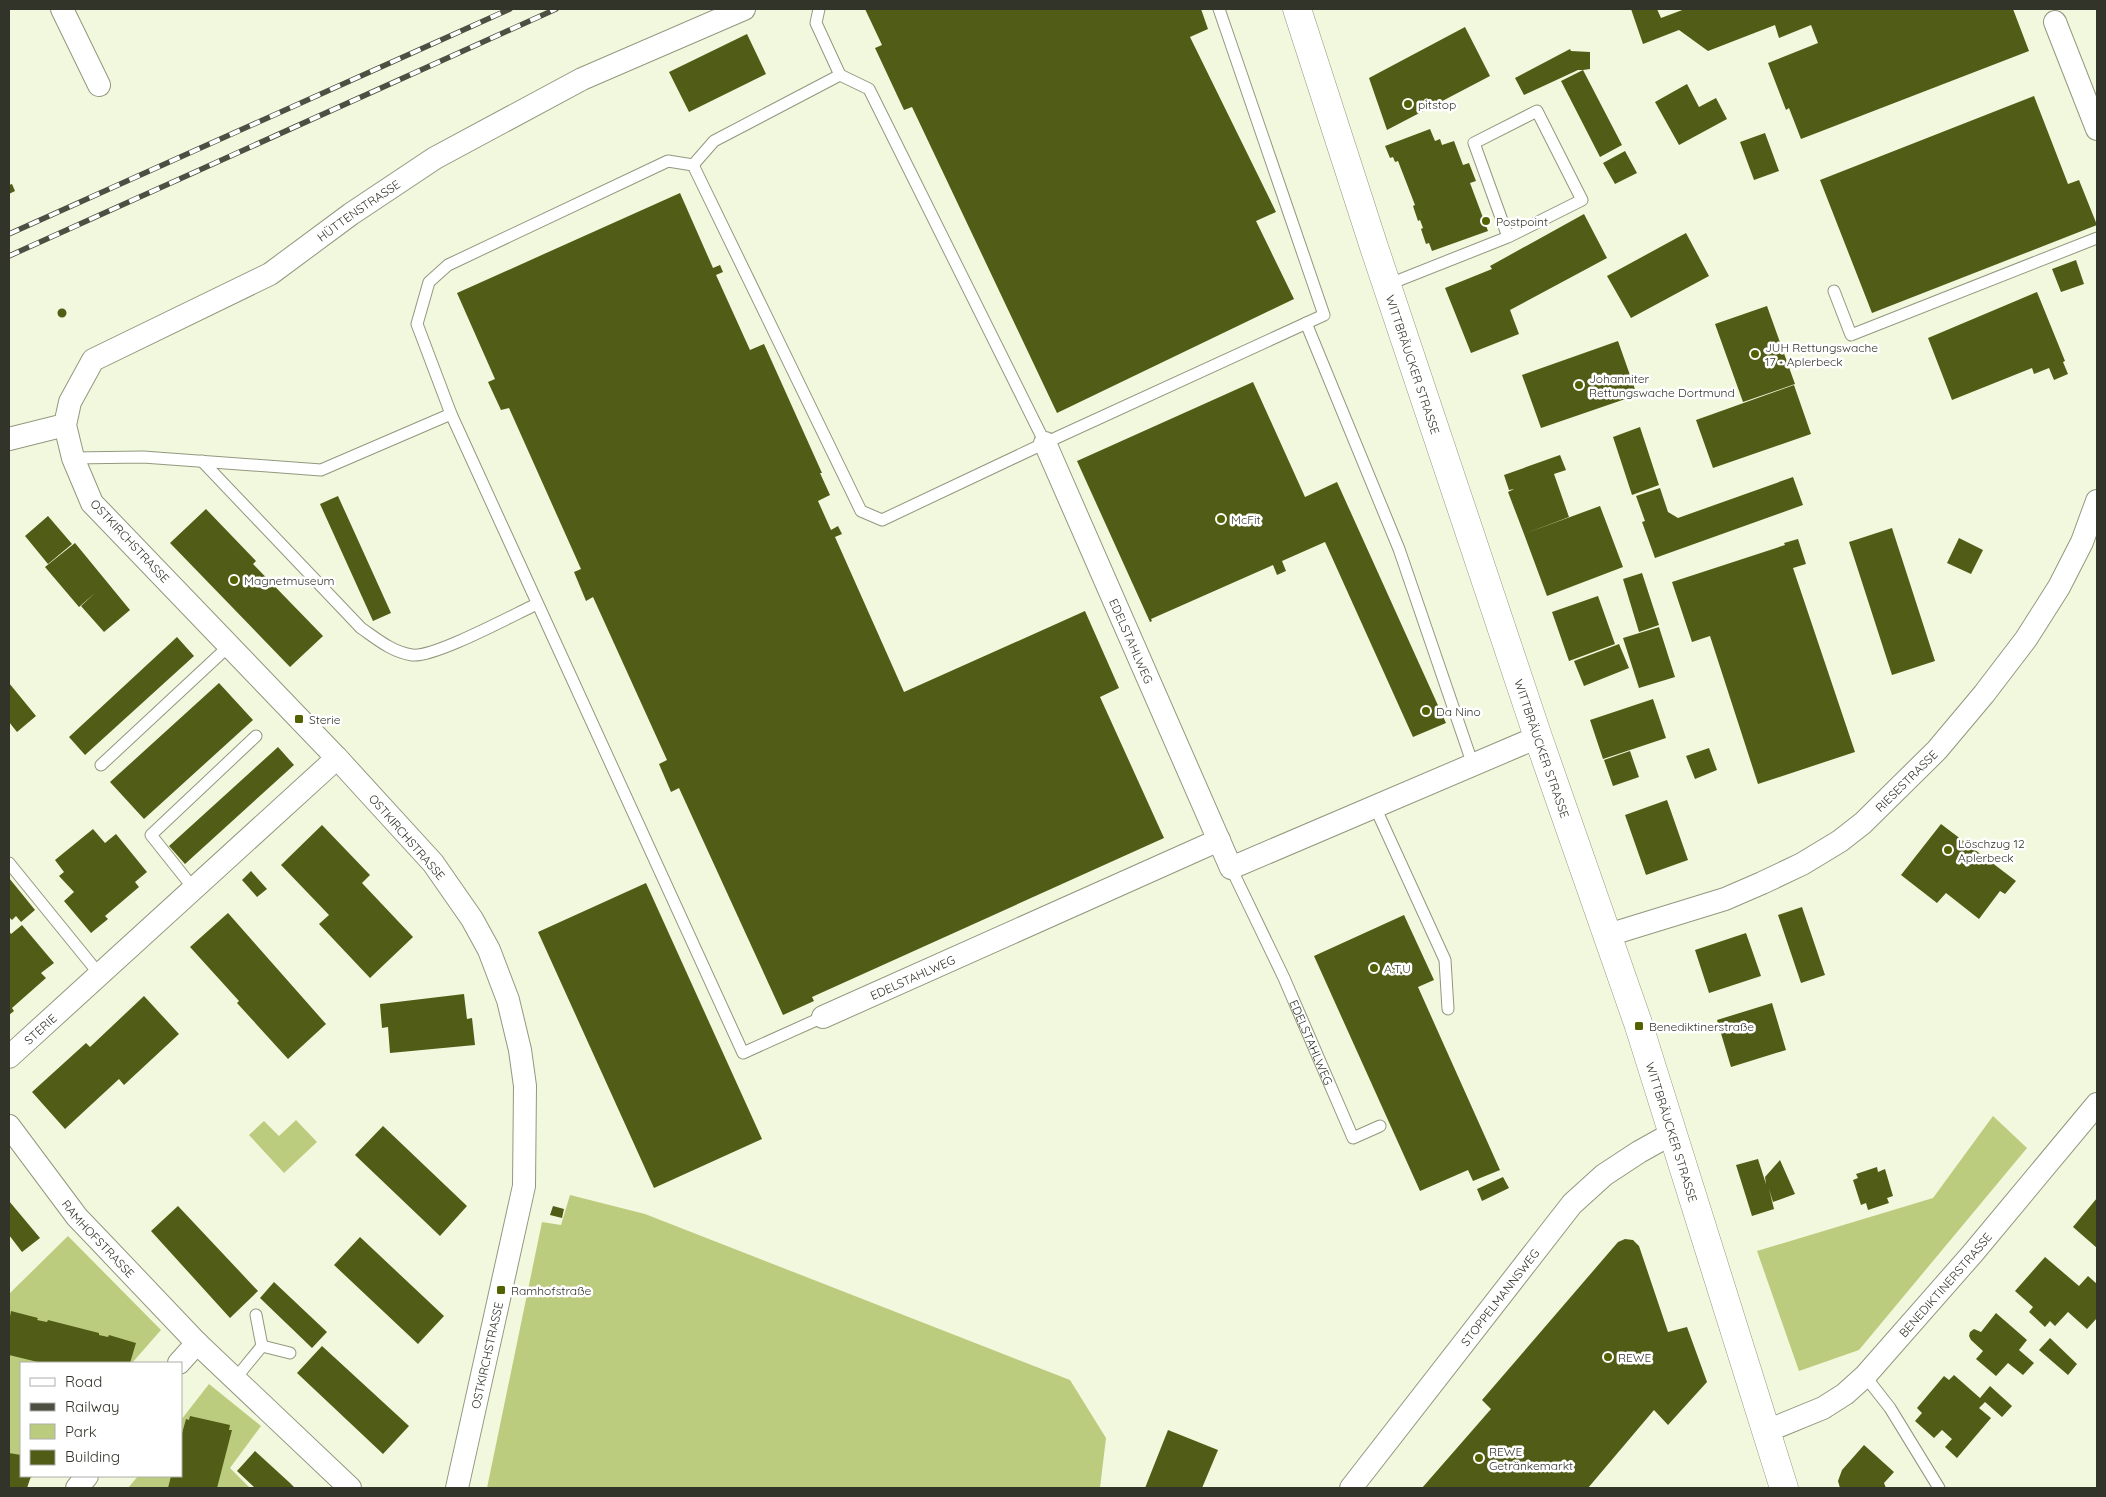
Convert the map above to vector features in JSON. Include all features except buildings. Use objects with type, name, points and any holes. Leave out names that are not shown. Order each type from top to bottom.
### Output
[{"type":"main road","name":"WITTBRÄUCKER STRASSE","points":[[1297,9],[1386,285],[1674,1134],[1784,1488]]},
{"type":"street","points":[[62,9],[99,85]]},
{"type":"street","name":"HÜTTENSTRASSE","points":[[65,425],[70,402],[93,360],[270,274],[351,214],[435,158],[582,79],[744,9]]},
{"type":"street","points":[[2055,22],[2097,129]]},
{"type":"street","points":[[9,439],[65,425]]},
{"type":"street","name":"OSTKIRCHSTRASSE","points":[[65,425],[73,458],[92,503],[338,758],[433,863],[472,919],[490,950],[508,1000],[520,1050],[525,1086],[524,1186],[457,1488]]},
{"type":"street","name":"EDELSTAHLWEG","points":[[1045,443],[1231,868]]},
{"type":"street","name":"RIESESTRASSE","points":[[1608,935],[1725,899],[1762,883],[1802,864],[1840,841],[1863,823],[1937,750],[1984,694],[2026,639],[2059,587],[2071,564],[2082,542],[2097,501]]},
{"type":"street","points":[[1231,868],[1538,737]]},
{"type":"street","name":"STERIE","points":[[9,1057],[338,758]]},
{"type":"street","name":"EDELSTAHLWEG","points":[[823,1017],[1219,840]]},
{"type":"street","name":"BENEDIKTINERSTRASSE","points":[[1767,1431],[1823,1408],[1845,1394],[1864,1376],[1973,1254],[2097,1104]]},
{"type":"street","name":"RAMHOFSTRASSE","points":[[9,1126],[77,1217],[197,1343],[350,1488]]},
{"type":"street","name":"STOPPELMANNSWEG","points":[[1351,1488],[1572,1204],[1611,1170],[1638,1152],[1674,1134]]},
{"type":"street","points":[[180,1362],[197,1343]]},
{"type":"street","points":[[77,1488],[86,1477]]},
{"type":"lane","points":[[819,9],[816,23],[840,75],[869,89],[1045,443]]},
{"type":"lane","points":[[693,165],[861,511],[882,520],[1045,443],[1324,316],[1219,9]]},
{"type":"lane","points":[[693,165],[714,141],[840,75]]},
{"type":"lane","points":[[1386,285],[1508,237],[1582,200],[1537,111],[1474,143],[1508,237]]},
{"type":"lane","points":[[693,165],[668,161],[448,265],[429,282],[417,324],[451,414],[743,1054],[823,1017]]},
{"type":"lane","points":[[1834,291],[1851,335],[2097,238]]},
{"type":"lane","points":[[1306,323],[1399,549],[1473,765]]},
{"type":"lane","points":[[73,458],[143,457],[321,470],[451,414]]},
{"type":"lane","points":[[202,461],[361,628],[386,647],[413,655],[442,648],[537,604]]},
{"type":"lane","points":[[101,766],[230,646]]},
{"type":"lane","points":[[194,889],[150,835],[256,736]]},
{"type":"lane","points":[[1375,807],[1445,960],[1448,1009]]},
{"type":"lane","points":[[9,863],[100,975]]},
{"type":"lane","name":"EDELSTAHLWEG","points":[[1231,868],[1284,978],[1353,1138],[1380,1126]]},
{"type":"lane","points":[[235,1379],[262,1346],[256,1314]]},
{"type":"lane","points":[[262,1346],[290,1353]]},
{"type":"lane","points":[[1864,1376],[1890,1408],[1939,1488]]},
{"type":"green space","points":[[1993,1116],[2027,1148],[1859,1350],[1799,1371],[1757,1251],[1933,1198]]},
{"type":"green space","points":[[296,1120],[317,1142],[284,1173],[249,1135],[264,1121],[279,1136]]},
{"type":"green space","points":[[570,1195],[645,1214],[1070,1380],[1106,1438],[1100,1488],[487,1488],[542,1222],[561,1225]]},
{"type":"green space","points":[[68,1236],[161,1330],[133,1362],[20,1362],[20,1477],[32,1477],[22,1488],[9,1488],[9,1294]]},
{"type":"green space","points":[[209,1384],[261,1426],[230,1468],[250,1488],[128,1488],[137,1477],[182,1477],[182,1419]]},
{"type":"railway","points":[[9,234],[510,9]]},
{"type":"railway","points":[[9,256],[556,9]]},
{"type":"place","name":"pitstop","points":[[1408,104]]},
{"type":"place","name":"Postpoint","points":[[1486,221]]},
{"type":"place","name":"JUH Rettungswache 17 - Aplerbeck","points":[[1755,354]]},
{"type":"place","name":"Johanniter Rettungswache Dortmund","points":[[1579,385]]},
{"type":"place","name":"McFit","points":[[1221,519]]},
{"type":"place","name":"Magnetmuseum","points":[[234,580]]},
{"type":"place","name":"Da Nino","points":[[1426,711]]},
{"type":"place","name":"Sterie","points":[[299,719]]},
{"type":"place","name":"Löschzug 12 Aplerbeck","points":[[1948,850]]},
{"type":"place","name":"A.T.U","points":[[1374,968]]},
{"type":"place","name":"Benediktinerstraße","points":[[1639,1026]]},
{"type":"place","name":"Ramhofstraße","points":[[501,1290]]},
{"type":"place","name":"REWE","points":[[1608,1357]]},
{"type":"place","name":"REWE Getränkemarkt","points":[[1479,1458]]}]
